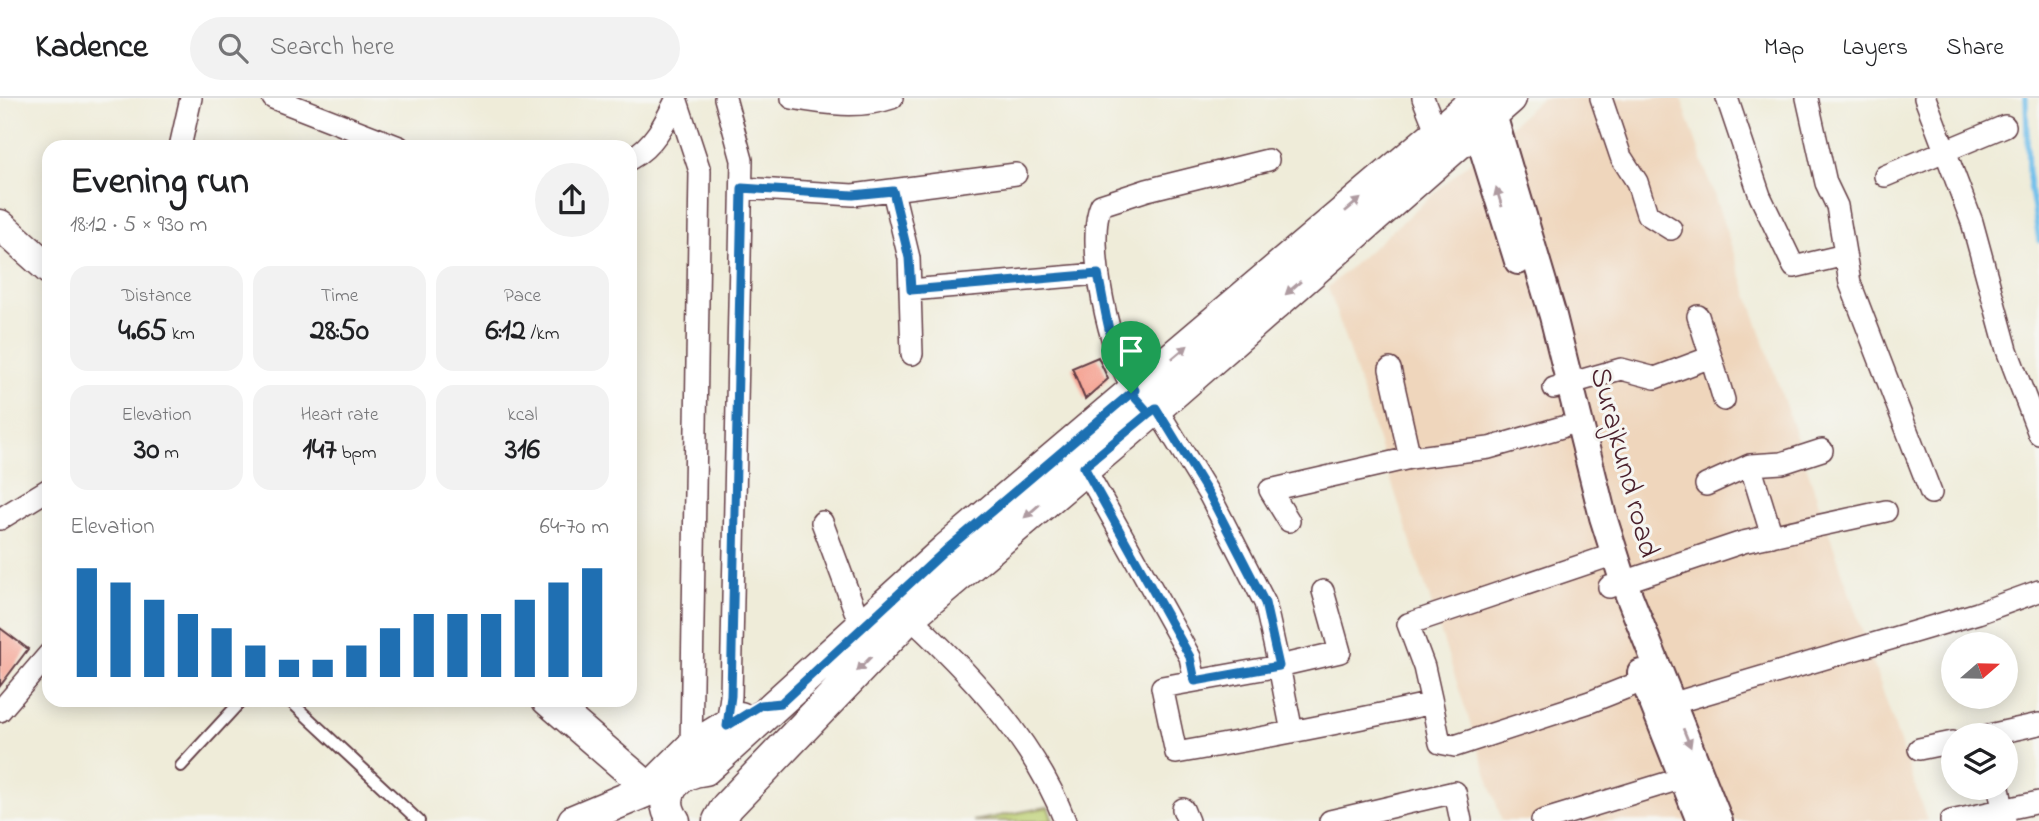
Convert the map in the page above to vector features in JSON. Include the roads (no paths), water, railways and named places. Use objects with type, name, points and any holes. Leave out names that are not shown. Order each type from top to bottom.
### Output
[{"type":"main road","points":[[665,819],[667,795],[675,779],[692,770],[705,769],[781,703],[861,627],[900,609],[1084,467],[1143,401],[1437,133],[1486,106]]},
{"type":"main road","points":[[719,821],[727,807],[900,609],[1486,106]]},
{"type":"main road","points":[[0,225],[42,263]]},
{"type":"main road","points":[[574,821],[650,789],[691,748],[761,705],[781,703]]},
{"type":"main road","points":[[555,707],[650,789]]},
{"type":"street","points":[[182,140],[191,98]]},
{"type":"street","points":[[274,98],[381,140]]},
{"type":"street","points":[[725,98],[742,160],[731,696],[727,726]]},
{"type":"street","points":[[792,98],[824,104],[877,103],[892,98]]},
{"type":"street","points":[[1423,98],[1437,133]]},
{"type":"street","points":[[1601,98],[1621,157],[1637,182],[1647,214],[1671,229]]},
{"type":"street","points":[[1727,98],[1760,196],[1794,267],[1845,255]]},
{"type":"street","points":[[1807,98],[1826,183],[1837,206],[1850,283],[1931,493]]},
{"type":"street","points":[[1925,98],[1972,222],[2007,350],[2039,434]]},
{"type":"street","points":[[637,156],[663,128],[676,99]]},
{"type":"street","points":[[676,99],[701,171],[691,748]]},
{"type":"street","name":"Surajkund road","points":[[1486,106],[1607,557],[1652,677],[1719,821]]},
{"type":"street","points":[[1885,176],[2005,126]]},
{"type":"street","points":[[1268,160],[1147,190],[1101,205],[1096,216],[1098,274],[1112,340],[1129,383],[1210,496],[1265,603],[1292,733]]},
{"type":"street","points":[[742,188],[853,195],[1016,174]]},
{"type":"street","points":[[893,191],[909,258],[912,354]]},
{"type":"street","points":[[911,290],[1098,274]]},
{"type":"street","points":[[1698,316],[1724,400]]},
{"type":"street","points":[[1562,386],[1621,369],[1655,378],[1711,357]]},
{"type":"street","points":[[1390,369],[1410,458]]},
{"type":"street","points":[[1289,521],[1270,491],[1410,458],[1489,448],[1570,426]]},
{"type":"street","points":[[1706,485],[1750,465],[1782,463],[1822,450]]},
{"type":"street","points":[[1750,465],[1772,536]]},
{"type":"street","points":[[1084,467],[1190,657],[1195,681]]},
{"type":"street","points":[[5,509],[42,492]]},
{"type":"street","points":[[1617,585],[1743,542],[1886,511]]},
{"type":"street","points":[[821,522],[861,627]]},
{"type":"street","points":[[1607,557],[1408,624],[1424,667],[1440,743],[1455,746],[1590,702],[1652,677]]},
{"type":"street","points":[[1324,591],[1340,652],[1163,687],[1176,753],[1292,733],[1432,703]]},
{"type":"street","points":[[1700,821],[1683,778],[1664,705],[1978,612],[2039,591]]},
{"type":"street","points":[[900,609],[952,656],[1026,747],[1065,821]]},
{"type":"street","points":[[0,710],[42,662]]},
{"type":"street","points":[[2018,728],[2039,723]]},
{"type":"street","points":[[1919,749],[1941,744]]},
{"type":"street","points":[[1542,821],[1683,778]]},
{"type":"street","points":[[1330,821],[1455,792],[1461,821]]},
{"type":"street","points":[[1951,821],[2004,816],[2039,802]]},
{"type":"lane","points":[[181,766],[236,707]]},
{"type":"lane","points":[[297,707],[419,821]]},
{"type":"waterway","points":[[2026,98],[2028,172],[2039,241]]}]
